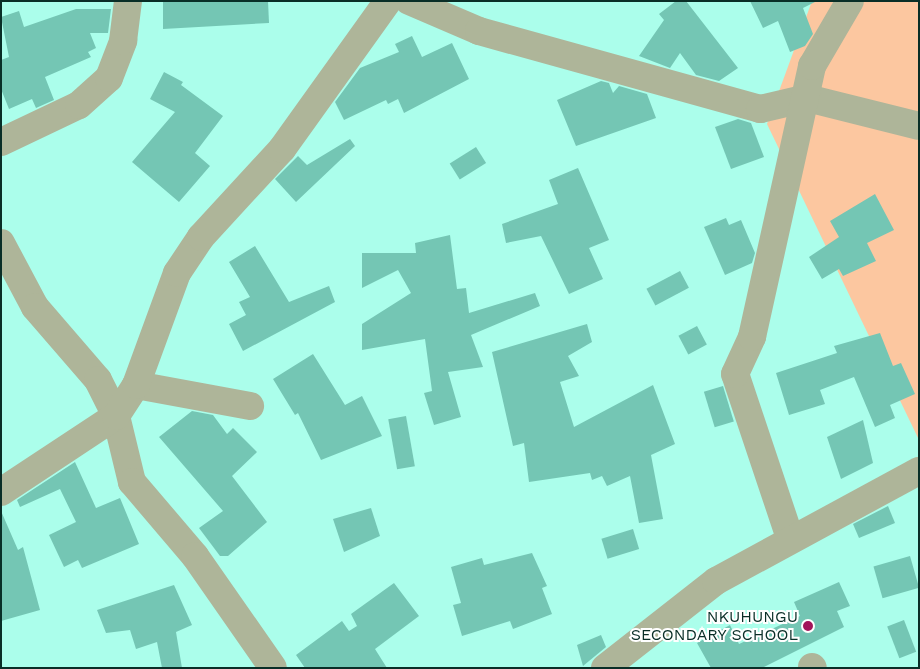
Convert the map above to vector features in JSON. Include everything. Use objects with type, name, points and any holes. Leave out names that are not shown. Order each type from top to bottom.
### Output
[{"type":"street","points":[[1,142],[79,105],[109,78],[123,41],[128,1]]},
{"type":"street","points":[[1,492],[116,416],[136,385],[177,273],[200,237],[282,149],[388,1]]},
{"type":"street","points":[[409,1],[479,30],[760,109],[807,98],[919,126]]},
{"type":"street","points":[[790,538],[735,374],[752,337],[807,98],[812,66],[850,1]]},
{"type":"street","points":[[1,243],[20,286],[98,380],[116,416],[132,482],[195,556],[273,668]]},
{"type":"street","points":[[136,385],[250,406]]},
{"type":"street","points":[[605,668],[716,581],[790,538],[919,471]]},
{"type":"shaded area","points":[[812,1],[919,1],[919,440],[767,124]]},
{"type":"building","points":[[163,1],[268,1],[269,23],[163,29]]},
{"type":"building","points":[[676,1],[686,1],[738,68],[719,81],[696,75],[680,53],[670,68],[639,56],[664,20],[659,14]]},
{"type":"building","points":[[750,1],[817,1],[803,8],[813,34],[805,46],[790,52],[778,21],[763,28]]},
{"type":"building","points":[[76,9],[111,9],[108,33],[90,33],[96,48],[88,52],[91,57],[45,77],[54,100],[36,108],[32,99],[9,109],[1,89],[1,60],[9,57],[1,17],[19,11],[24,27]]},
{"type":"building","points":[[412,36],[422,57],[452,43],[469,79],[404,113],[398,99],[388,104],[386,100],[344,120],[335,102],[360,68],[399,52],[395,44]]},
{"type":"building","points":[[164,72],[183,82],[181,85],[223,116],[195,153],[210,166],[179,202],[132,162],[175,112],[150,99]]},
{"type":"building","points":[[601,81],[609,83],[613,93],[619,86],[647,94],[656,118],[576,146],[557,100]]},
{"type":"building","points":[[738,119],[751,123],[764,157],[731,169],[715,127]]},
{"type":"building","points":[[350,139],[355,146],[296,202],[275,179],[298,156],[307,165]]},
{"type":"building","points":[[476,147],[486,163],[460,180],[450,163]]},
{"type":"building","points":[[578,168],[609,240],[589,248],[603,279],[569,294],[541,236],[506,243],[502,224],[558,204],[549,180]]},
{"type":"building","points":[[875,194],[894,230],[867,243],[876,261],[843,276],[839,269],[822,279],[809,257],[839,237],[830,221]]},
{"type":"building","points":[[726,218],[729,225],[741,220],[755,253],[752,263],[725,275],[704,227]]},
{"type":"building","points":[[450,235],[457,289],[466,288],[469,313],[535,293],[540,306],[471,335],[483,367],[448,372],[461,417],[434,425],[424,393],[432,391],[425,339],[362,350],[362,324],[411,293],[398,270],[362,288],[362,253],[416,253],[415,243]]},
{"type":"building","points":[[255,246],[289,302],[329,286],[335,302],[243,351],[229,324],[246,315],[239,302],[250,297],[229,262]]},
{"type":"building","points":[[680,271],[689,288],[655,306],[646,289]]},
{"type":"building","points":[[587,324],[592,342],[568,356],[579,376],[560,382],[574,427],[653,385],[675,444],[651,455],[663,519],[639,523],[630,476],[607,486],[602,476],[592,480],[590,473],[529,482],[524,443],[513,446],[492,352]]},
{"type":"building","points":[[697,326],[707,345],[688,354],[678,336]]},
{"type":"building","points":[[880,333],[893,366],[901,363],[915,394],[890,405],[895,418],[875,427],[854,377],[820,390],[825,404],[789,415],[776,373],[837,353],[834,346]]},
{"type":"building","points":[[313,354],[345,405],[362,396],[382,436],[321,460],[298,413],[295,415],[273,379]]},
{"type":"building","points":[[723,386],[734,421],[715,427],[704,392]]},
{"type":"building","points":[[192,411],[213,415],[227,434],[233,428],[257,452],[232,476],[267,522],[228,556],[220,556],[199,528],[223,511],[159,437]]},
{"type":"building","points":[[406,416],[415,466],[397,469],[388,419]]},
{"type":"building","points":[[863,420],[873,463],[841,479],[827,437]]},
{"type":"building","points":[[75,462],[96,508],[120,498],[139,544],[82,568],[78,560],[64,567],[49,535],[76,522],[60,489],[20,507],[17,500]]},
{"type":"building","points":[[888,506],[895,523],[859,538],[853,524]]},
{"type":"building","points":[[371,508],[380,536],[344,552],[333,519]]},
{"type":"building","points":[[1,511],[18,550],[23,547],[40,610],[1,621]]},
{"type":"building","points":[[633,529],[639,549],[608,559],[601,539]]},
{"type":"building","points":[[532,553],[547,586],[542,588],[552,614],[513,629],[510,621],[462,636],[453,605],[461,603],[451,567],[482,558],[484,565]]},
{"type":"building","points":[[910,556],[919,588],[883,598],[873,566]]},
{"type":"building","points":[[839,582],[850,606],[837,611],[844,627],[762,668],[711,668],[697,643],[730,625],[739,644],[800,616],[794,602]]},
{"type":"building","points":[[394,583],[419,616],[375,649],[387,668],[305,668],[296,655],[342,621],[349,631],[357,626],[351,614]]},
{"type":"building","points":[[174,585],[192,625],[176,632],[182,668],[162,668],[157,642],[136,649],[130,630],[106,633],[97,610]]},
{"type":"building","points":[[904,620],[916,652],[899,658],[887,626]]},
{"type":"building","points":[[601,635],[606,647],[583,666],[577,645]]},
{"type":"place","name":"NKUHUNGU SECONDARY SCHOOL","points":[[808,626]]}]
